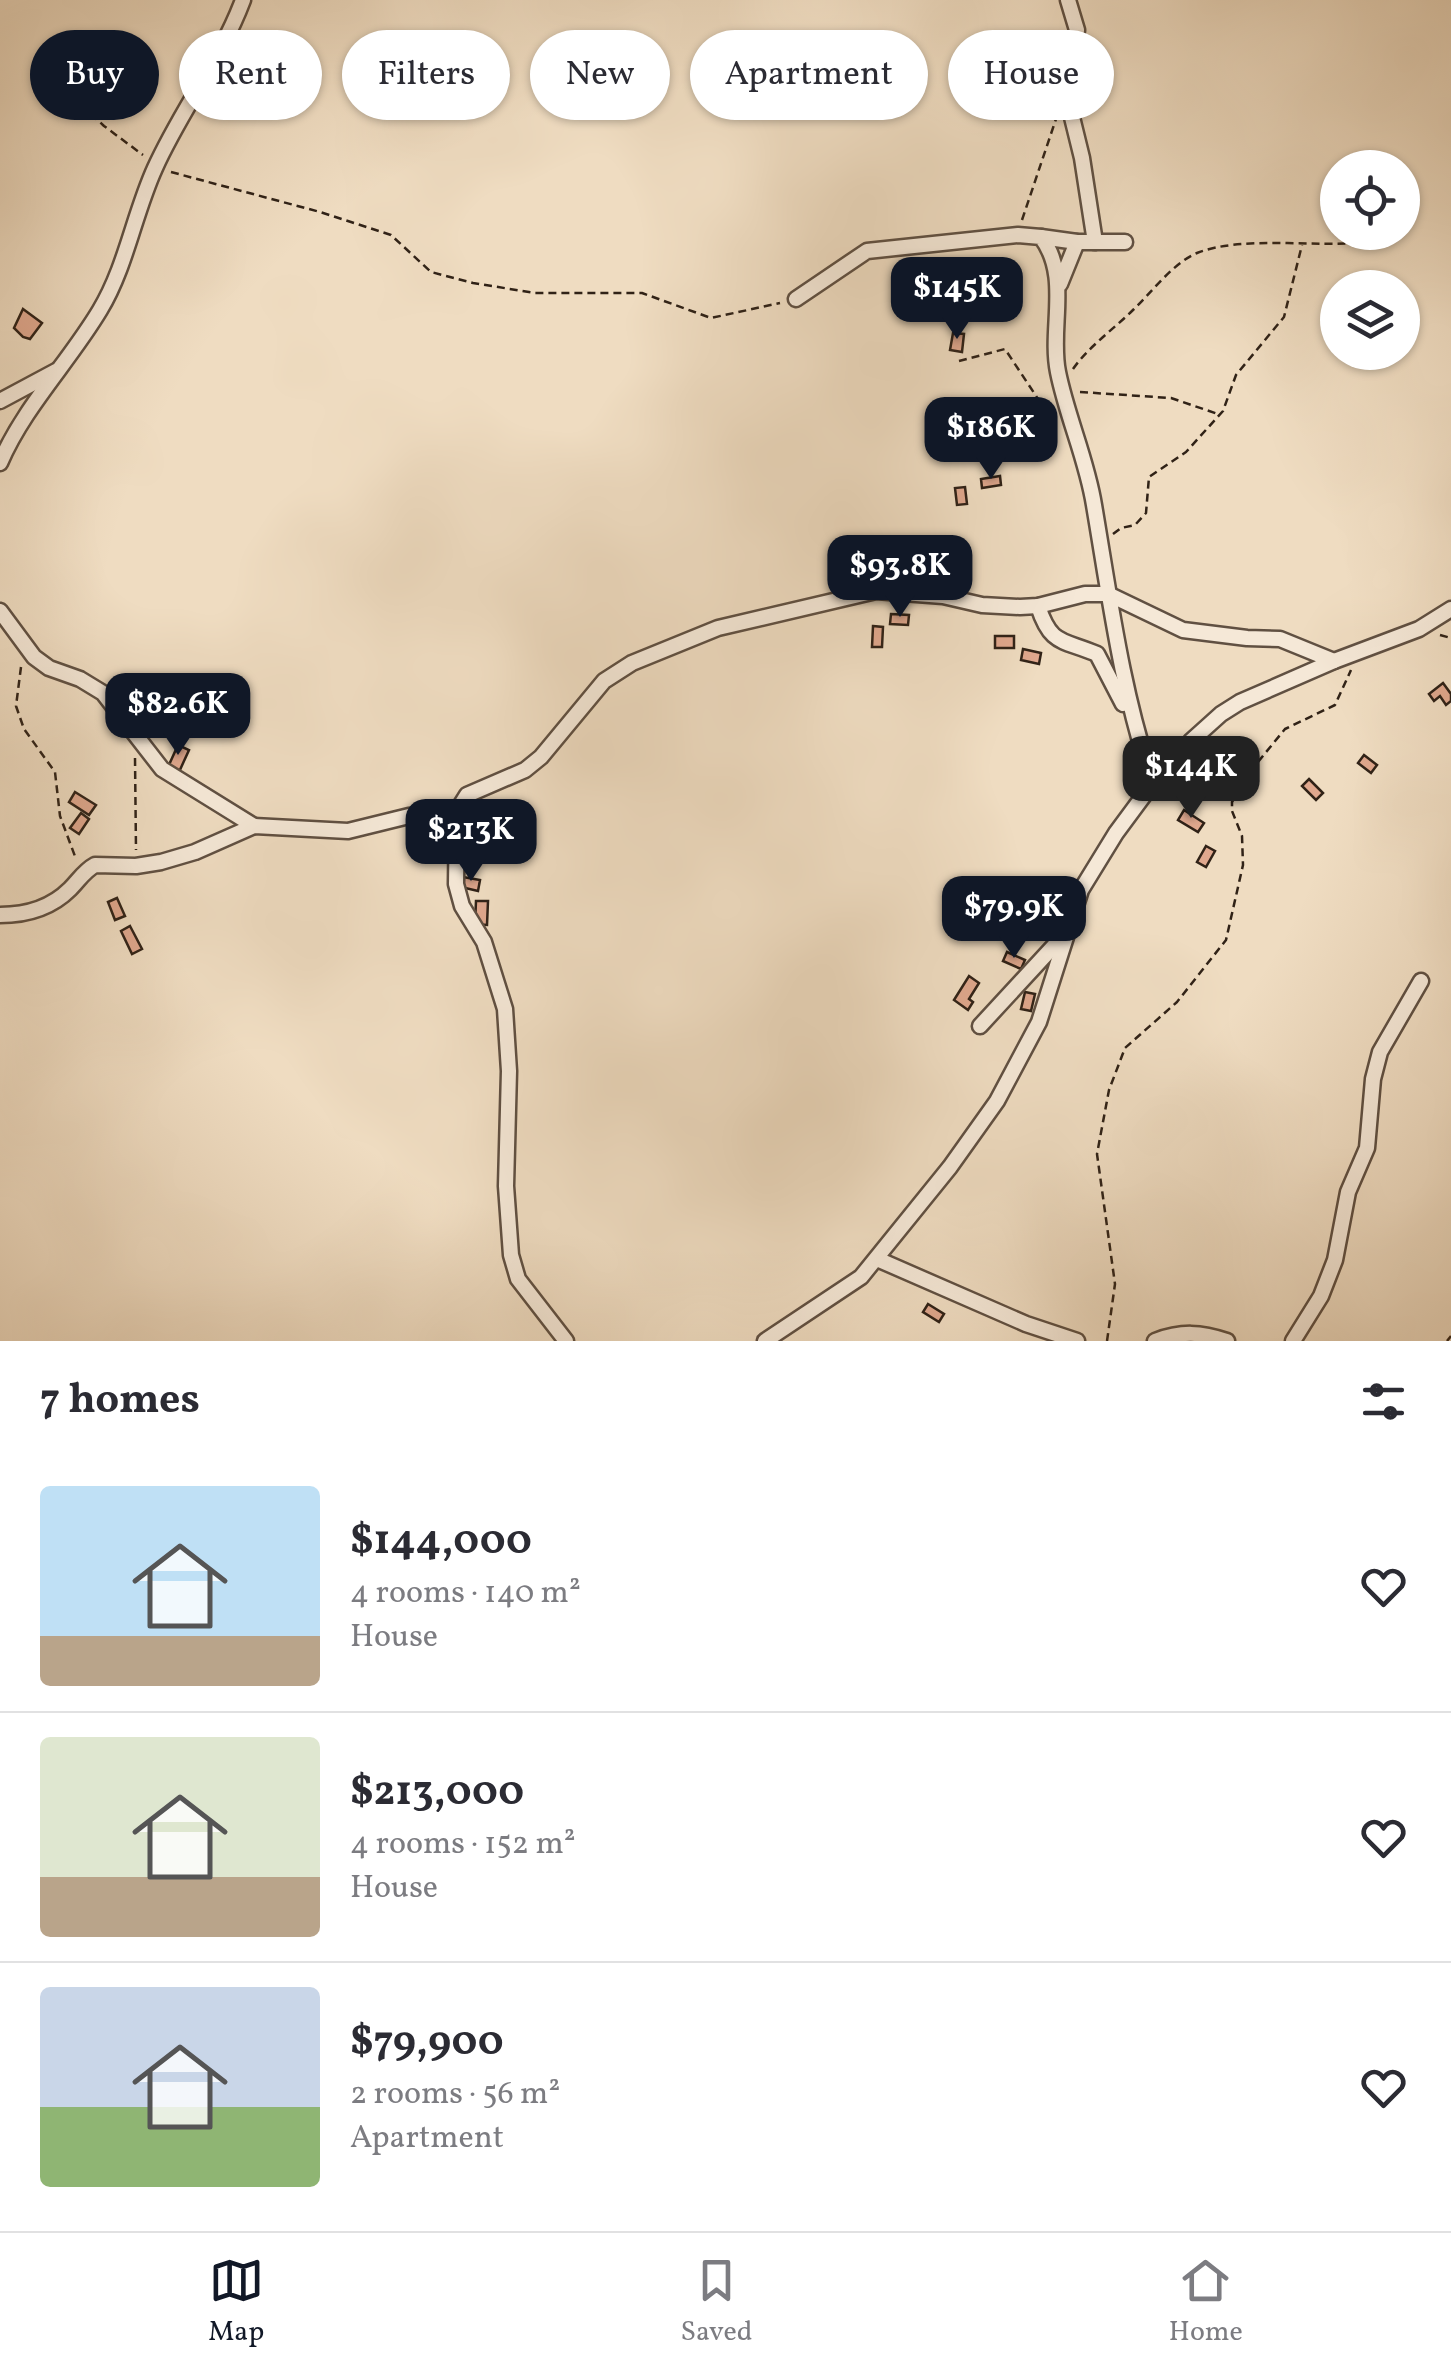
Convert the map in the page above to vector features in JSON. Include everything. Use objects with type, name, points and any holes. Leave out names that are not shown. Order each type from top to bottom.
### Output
[{"type":"street","points":[[0,463],[19,426],[111,289],[156,166],[208,77],[243,0]]},
{"type":"street","points":[[1068,0],[1077,30]]},
{"type":"street","points":[[1073,120],[1095,242]]},
{"type":"street","points":[[796,299],[867,251],[1018,235],[1077,242],[1126,242]]},
{"type":"street","points":[[1041,238],[1050,252],[1058,294],[1055,342],[1062,390],[1094,502],[1134,728]]},
{"type":"street","points":[[1058,294],[1077,242]]},
{"type":"street","points":[[0,401],[59,370]]},
{"type":"street","points":[[566,1341],[523,1286],[511,1255],[506,1186],[509,1036],[492,965],[458,894],[455,875],[457,812],[467,794],[525,770],[541,758],[614,672],[718,628],[876,591],[943,596],[982,605],[1038,606],[1085,594],[1108,594],[1183,630],[1280,639],[1334,660]]},
{"type":"street","points":[[1038,606],[1049,634],[1097,654],[1134,728],[1153,783]]},
{"type":"street","points":[[765,1341],[851,1285],[877,1259],[950,1167],[997,1101],[1039,1022],[1082,890],[1153,783],[1206,726],[1231,706],[1334,660],[1419,629],[1451,609]]},
{"type":"street","points":[[0,612],[26,648],[49,668],[80,679],[103,693],[162,769],[254,826]]},
{"type":"street","points":[[0,915],[28,913],[58,900],[95,865],[136,866],[178,858],[254,826],[348,831],[410,816],[457,812]]},
{"type":"street","points":[[980,1026],[1068,930]]},
{"type":"street","points":[[1293,1341],[1321,1296],[1336,1260],[1348,1192],[1369,1138],[1373,1079],[1380,1052],[1421,981]]},
{"type":"street","points":[[877,1259],[1026,1324],[1077,1341]]},
{"type":"street","points":[[1155,1341],[1196,1332],[1227,1341]]},
{"type":"path","points":[[98,120],[156,166],[391,236],[431,272],[472,283],[535,293],[642,294],[710,318],[796,299]]},
{"type":"path","points":[[1018,235],[1048,135],[1057,120]]},
{"type":"path","points":[[1220,415],[1171,398],[1062,390],[1087,352],[1184,261],[1198,253],[1262,244],[1320,245]]},
{"type":"path","points":[[1101,558],[1114,533],[1135,525],[1146,513],[1149,477],[1186,452],[1220,415],[1236,375],[1284,317],[1302,246]]},
{"type":"path","points":[[959,361],[1005,349],[1042,405],[1067,413]]},
{"type":"path","points":[[26,648],[16,706],[24,730],[55,772],[65,836],[83,873]]},
{"type":"path","points":[[1108,1341],[1114,1284],[1097,1154],[1109,1090],[1125,1048],[1177,1002],[1226,940],[1244,865],[1242,836],[1232,802],[1285,729],[1335,705],[1360,651]]},
{"type":"path","points":[[136,866],[137,738]]},
{"type":"path","points":[[1447,1341],[1451,1336]]},
{"type":"building","points":[[23,309],[42,323],[30,339],[14,328]]},
{"type":"building","points":[[953,333],[964,334],[962,352],[950,350]]},
{"type":"building","points":[[1000,476],[1001,485],[982,488],[981,479]]},
{"type":"building","points":[[965,487],[967,504],[957,505],[955,488]]},
{"type":"building","points":[[891,614],[909,615],[908,625],[890,624]]},
{"type":"building","points":[[873,626],[883,627],[882,647],[872,647]]},
{"type":"building","points":[[995,636],[1014,636],[1014,648],[995,648]]},
{"type":"building","points":[[1023,649],[1041,653],[1039,664],[1021,660]]},
{"type":"building","points":[[1443,683],[1451,694],[1446,705],[1440,696],[1434,701],[1429,694]]},
{"type":"building","points":[[178,745],[189,750],[179,772],[168,767]]},
{"type":"building","points":[[1364,755],[1377,765],[1371,773],[1358,763]]},
{"type":"building","points":[[1309,779],[1323,793],[1316,800],[1302,786]]},
{"type":"building","points":[[75,792],[96,805],[89,815],[69,802]]},
{"type":"building","points":[[1184,810],[1204,823],[1198,832],[1178,820]]},
{"type":"building","points":[[81,813],[89,819],[79,834],[70,828]]},
{"type":"building","points":[[1206,846],[1215,851],[1206,867],[1197,862]]},
{"type":"building","points":[[463,877],[480,880],[478,891],[461,887]]},
{"type":"building","points":[[117,898],[125,916],[115,920],[108,902]]},
{"type":"building","points":[[476,901],[488,901],[487,925],[475,924]]},
{"type":"building","points":[[130,926],[142,949],[132,954],[121,931]]},
{"type":"building","points":[[1007,952],[1025,960],[1021,969],[1003,961]]},
{"type":"building","points":[[969,976],[979,983],[969,999],[973,1002],[968,1010],[954,1000]]},
{"type":"building","points":[[1025,992],[1035,994],[1031,1011],[1021,1009]]},
{"type":"building","points":[[928,1304],[944,1314],[939,1322],[923,1312]]}]
